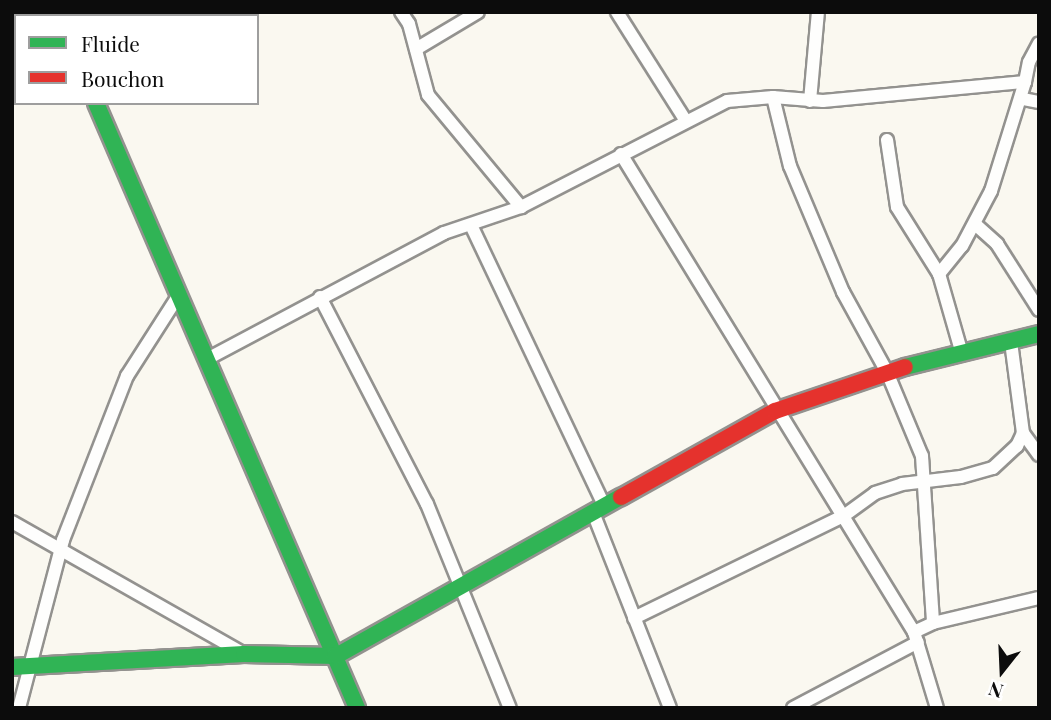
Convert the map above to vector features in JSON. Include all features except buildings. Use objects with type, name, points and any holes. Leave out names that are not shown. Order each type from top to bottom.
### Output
[{"type":"street","points":[[401,12],[416,49],[428,95],[521,206]]},
{"type":"street","points":[[416,49],[478,12]]},
{"type":"street","points":[[617,12],[686,121]]},
{"type":"street","points":[[810,101],[818,12]]},
{"type":"street","points":[[939,274],[975,224],[992,191],[1023,99],[1028,62],[1039,43]]},
{"type":"street","points":[[209,358],[320,296],[444,233],[521,206],[727,101],[773,97],[810,101],[1026,82]]},
{"type":"street","points":[[773,97],[790,166],[843,292],[887,372],[922,456],[933,623]]},
{"type":"street","points":[[1023,99],[1039,102]]},
{"type":"street","points":[[97,105],[209,358],[357,708]]},
{"type":"street","points":[[887,140],[897,207],[939,274],[962,354]]},
{"type":"street","points":[[621,154],[775,411],[845,515],[916,637],[937,708]]},
{"type":"street","points":[[975,224],[997,244],[1039,310]]},
{"type":"street","points":[[471,225],[599,510],[634,618],[670,708]]},
{"type":"street","points":[[19,708],[19,668],[127,376],[180,293]]},
{"type":"street","points":[[320,296],[427,505],[462,584],[510,708]]},
{"type":"street","points":[[19,668],[244,654],[336,656],[775,411],[887,372],[1039,334]]},
{"type":"street","points":[[1011,342],[1023,433],[1039,455]]},
{"type":"street","points":[[634,618],[845,515],[875,494],[924,480],[961,477],[993,468],[1017,446],[1023,433]]},
{"type":"street","points":[[12,522],[244,654]]},
{"type":"street","points":[[793,708],[916,637],[933,623],[1039,598]]},
{"type":"traffic: fast","points":[[97,105],[357,708]]},
{"type":"traffic: fast","points":[[905,367],[1039,334]]},
{"type":"traffic: fast","points":[[12,667],[244,654],[336,656],[621,497]]},
{"type":"traffic: jam","points":[[621,497],[775,411],[905,367]]}]
